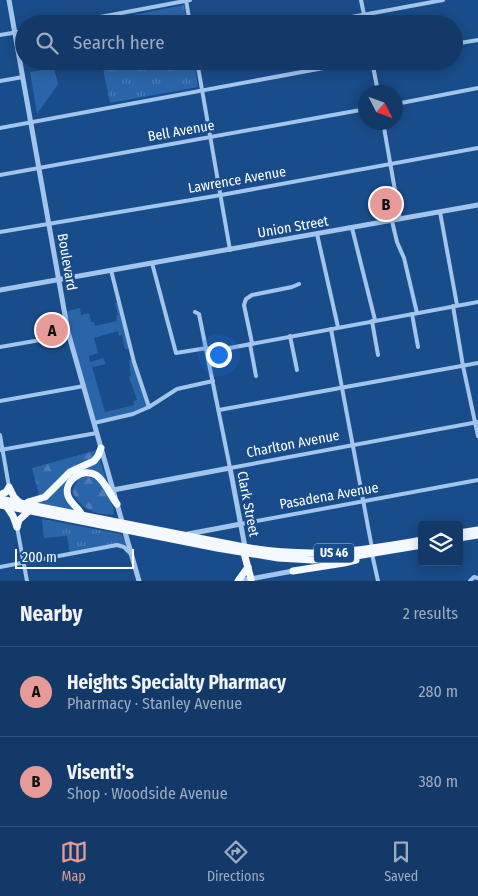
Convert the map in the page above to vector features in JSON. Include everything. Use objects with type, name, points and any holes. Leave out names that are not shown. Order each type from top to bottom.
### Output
[{"type":"highway","points":[[9,487],[14,497],[21,503],[35,501],[44,496],[70,472],[94,461],[101,448]]},
{"type":"highway","points":[[82,515],[80,510],[69,499],[68,492],[73,480],[83,473],[91,473],[98,477],[117,504]]},
{"type":"highway","points":[[0,497],[9,487]]},
{"type":"highway","name":"US 46","points":[[0,497],[82,515],[111,524]]},
{"type":"highway","points":[[4,506],[13,516],[17,527]]},
{"type":"highway","name":"US 46","points":[[4,506],[111,524],[245,550]]},
{"type":"highway","points":[[17,527],[19,520],[28,511]]},
{"type":"highway","name":"US 46","points":[[141,530],[185,535],[278,558],[313,560],[418,546]]},
{"type":"highway","points":[[463,532],[478,530]]},
{"type":"highway","points":[[463,537],[478,535]]},
{"type":"highway","name":"US 46","points":[[372,552],[418,541]]},
{"type":"highway","points":[[245,550],[251,579]]},
{"type":"highway","points":[[293,571],[344,564],[372,552]]},
{"type":"highway","points":[[238,581],[248,567]]},
{"type":"street","name":"Boulevard","points":[[9,0],[15,32]]},
{"type":"street","points":[[110,15],[188,0],[189,15]]},
{"type":"street","points":[[361,0],[364,15],[444,0]]},
{"type":"street","points":[[0,35],[15,32]]},
{"type":"street","points":[[463,42],[478,40]]},
{"type":"street","name":"Boulevard","points":[[22,70],[69,335],[139,581]]},
{"type":"street","points":[[199,70],[230,250]]},
{"type":"street","points":[[0,128],[312,70]]},
{"type":"street","points":[[374,70],[377,85]]},
{"type":"street","points":[[0,81],[23,76]]},
{"type":"street","points":[[403,103],[478,88]]},
{"type":"street","name":"Bell Avenue","points":[[0,175],[358,110]]},
{"type":"street","points":[[384,130],[400,219]]},
{"type":"street","name":"Lawrence Avenue","points":[[0,232],[221,195],[478,148]]},
{"type":"street","name":"Union Street","points":[[0,290],[478,205]]},
{"type":"street","points":[[440,212],[463,366],[477,422],[478,436]]},
{"type":"street","points":[[392,221],[397,242],[404,258],[415,313],[418,347]]},
{"type":"street","points":[[352,228],[374,321],[378,355]]},
{"type":"street","points":[[318,234],[338,328]]},
{"type":"street","points":[[152,263],[176,353],[251,344],[478,302]]},
{"type":"street","points":[[112,270],[135,369],[148,407]]},
{"type":"street","points":[[256,376],[244,305],[246,299],[252,295],[299,284]]},
{"type":"street","name":"Clark Street","points":[[195,312],[199,314],[207,350],[245,550]]},
{"type":"street","points":[[331,329],[378,581]]},
{"type":"street","points":[[0,347],[69,335]]},
{"type":"street","points":[[290,336],[297,370]]},
{"type":"street","points":[[219,410],[478,363]]},
{"type":"street","points":[[94,423],[133,414],[177,389],[213,381]]},
{"type":"street","points":[[0,401],[84,386]]},
{"type":"street","name":"Charlton Avenue","points":[[113,490],[477,422]]},
{"type":"street","points":[[1,450],[97,433]]},
{"type":"street","points":[[0,436],[9,487]]},
{"type":"street","name":"Pasadena Avenue","points":[[185,535],[478,480]]},
{"type":"street","points":[[17,527],[27,581]]},
{"type":"street","points":[[117,545],[126,535]]},
{"type":"street","points":[[0,567],[117,545],[124,547],[131,554]]},
{"type":"street","points":[[238,581],[293,571]]},
{"type":"street","points":[[470,581],[474,577],[478,578]]},
{"type":"green space","points":[[184,5],[186,15],[133,15]]},
{"type":"green space","points":[[54,70],[58,84],[37,114],[30,72]]},
{"type":"green space","points":[[103,70],[195,70],[198,87],[110,103]]},
{"type":"green space","points":[[119,302],[130,349],[125,349],[122,335],[119,336],[118,331],[94,338],[98,353],[89,356],[90,362],[103,358],[106,364],[92,367],[105,412],[134,405],[133,401],[137,400],[129,377],[131,376],[129,360],[133,359],[149,407],[133,414],[94,423],[64,312],[80,308],[81,315],[89,313],[91,322],[94,322],[95,326],[117,321],[116,316],[118,315],[115,303]]},
{"type":"green space","points":[[97,450],[94,456],[40,498],[32,468]]},
{"type":"green space","points":[[100,460],[107,483],[94,471],[68,483],[75,510],[38,503],[76,470],[91,466]]},
{"type":"green space","points":[[87,476],[98,481],[106,490],[114,514],[101,514],[89,510],[75,497],[72,491],[78,479]]},
{"type":"green space","points":[[42,519],[121,534],[128,544],[70,554],[67,536],[44,538]]},
{"type":"place","name":"Visenti's","points":[[386,204]]},
{"type":"place","name":"Heights Specialty Pharmacy","points":[[52,330]]}]
